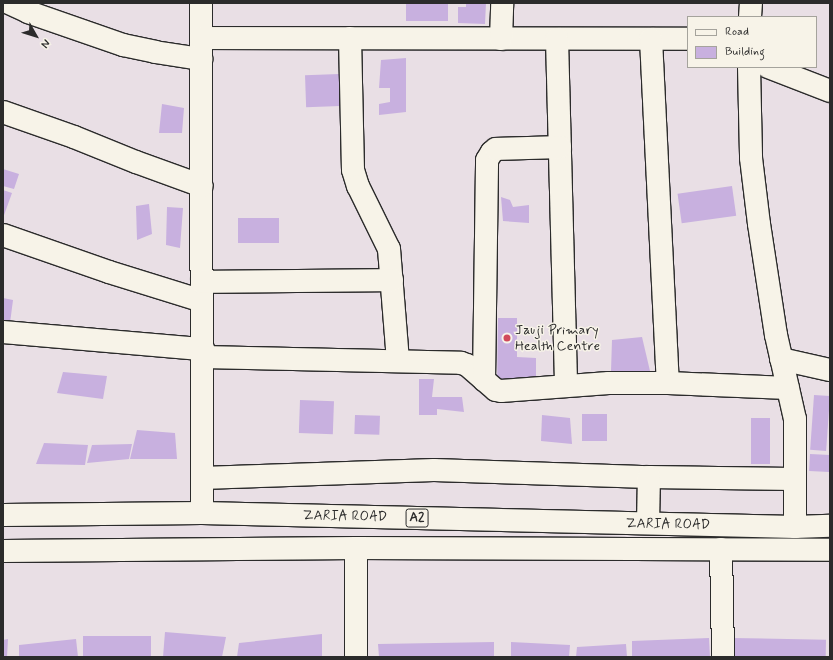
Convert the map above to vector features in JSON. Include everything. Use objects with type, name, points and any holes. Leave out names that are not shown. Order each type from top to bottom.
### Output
[{"type":"main road","points":[[9,3],[28,12],[123,45],[155,52],[350,38],[687,39]]},
{"type":"main road","points":[[201,3],[203,353],[202,513]]},
{"type":"main road","points":[[501,39],[502,3]]},
{"type":"main road","points":[[750,16],[751,3]]},
{"type":"main road","points":[[350,38],[353,170],[358,186],[390,249],[398,361]]},
{"type":"main road","points":[[557,39],[566,386]]},
{"type":"main road","points":[[651,39],[668,383]]},
{"type":"main road","points":[[749,68],[751,158],[776,335],[795,419],[795,527]]},
{"type":"main road","points":[[771,68],[830,91]]},
{"type":"main road","points":[[3,112],[74,136],[136,162],[202,186]]},
{"type":"main road","points":[[484,380],[487,160],[496,149],[560,146]]},
{"type":"main road","points":[[3,235],[109,272],[202,292],[392,280]]},
{"type":"main road","points":[[3,332],[203,353],[461,363],[466,365],[496,390],[501,391],[609,383],[668,383],[788,388]]},
{"type":"main road","points":[[781,359],[830,370]]},
{"type":"main road","points":[[202,478],[434,470],[648,478],[794,479]]},
{"type":"main road","points":[[648,478],[648,523]]},
{"type":"main road","name":"ZARIA ROAD","points":[[3,516],[202,513],[795,527],[830,526]]},
{"type":"main road","points":[[356,548],[356,657]]},
{"type":"main road","name":"ZARIA ROAD","points":[[3,551],[356,548],[830,550]]},
{"type":"main road","points":[[721,549],[723,657]]},
{"type":"building","points":[[406,3],[448,3],[448,21],[406,21]]},
{"type":"building","points":[[466,3],[486,3],[485,24],[458,23],[458,7],[466,7]]},
{"type":"building","points":[[406,58],[406,112],[379,115],[379,104],[390,102],[390,88],[379,88],[381,60]]},
{"type":"building","points":[[339,74],[340,106],[306,107],[305,75]]},
{"type":"building","points":[[162,104],[184,108],[182,133],[159,133]]},
{"type":"building","points":[[3,169],[19,174],[14,189],[3,186]]},
{"type":"building","points":[[732,186],[736,216],[682,223],[678,194]]},
{"type":"building","points":[[3,190],[12,193],[3,218]]},
{"type":"building","points":[[501,197],[510,200],[513,207],[529,205],[529,223],[503,221]]},
{"type":"building","points":[[149,204],[152,234],[137,240],[136,206]]},
{"type":"building","points":[[167,207],[183,208],[180,248],[166,245]]},
{"type":"building","points":[[238,218],[279,218],[279,243],[238,243]]},
{"type":"building","points":[[3,298],[13,300],[10,323],[3,323]]},
{"type":"building","name":"Jauji Primary Health Centre","points":[[498,318],[517,318],[517,357],[536,358],[536,388],[497,388]]},
{"type":"building","points":[[642,337],[650,371],[611,371],[612,340]]},
{"type":"building","points":[[63,372],[107,376],[103,399],[57,393]]},
{"type":"building","points":[[419,379],[434,379],[432,397],[462,397],[464,412],[437,409],[437,415],[419,415]]},
{"type":"building","points":[[814,395],[830,396],[826,451],[810,450]]},
{"type":"building","points":[[300,400],[334,401],[333,434],[299,433]]},
{"type":"building","points":[[582,414],[607,414],[607,441],[582,441]]},
{"type":"building","points":[[355,415],[380,416],[379,435],[354,434]]},
{"type":"building","points":[[542,415],[570,418],[572,444],[541,441]]},
{"type":"building","points":[[751,418],[770,418],[770,464],[751,464]]},
{"type":"building","points":[[137,430],[175,433],[177,459],[130,459]]},
{"type":"building","points":[[44,443],[88,445],[85,465],[36,464]]},
{"type":"building","points":[[132,444],[129,459],[87,463],[92,445]]},
{"type":"building","points":[[810,454],[830,455],[829,472],[809,471]]},
{"type":"building","points":[[165,632],[226,637],[222,657],[163,657]]},
{"type":"building","points":[[322,634],[322,657],[237,657],[239,643]]},
{"type":"building","points":[[83,636],[151,636],[151,657],[83,657]]},
{"type":"building","points":[[709,638],[710,657],[632,657],[632,641]]},
{"type":"building","points":[[731,638],[826,640],[826,657],[731,657]]},
{"type":"building","points":[[8,639],[7,657],[3,657],[3,640]]},
{"type":"building","points":[[76,639],[78,657],[19,657],[19,645]]},
{"type":"building","points":[[494,642],[494,657],[379,657],[378,644]]},
{"type":"building","points":[[511,642],[570,645],[569,657],[511,657]]},
{"type":"building","points":[[626,644],[627,657],[576,657],[577,647]]},
{"type":"place","name":"Jauji Primary Health Centre","points":[[507,338]]}]
